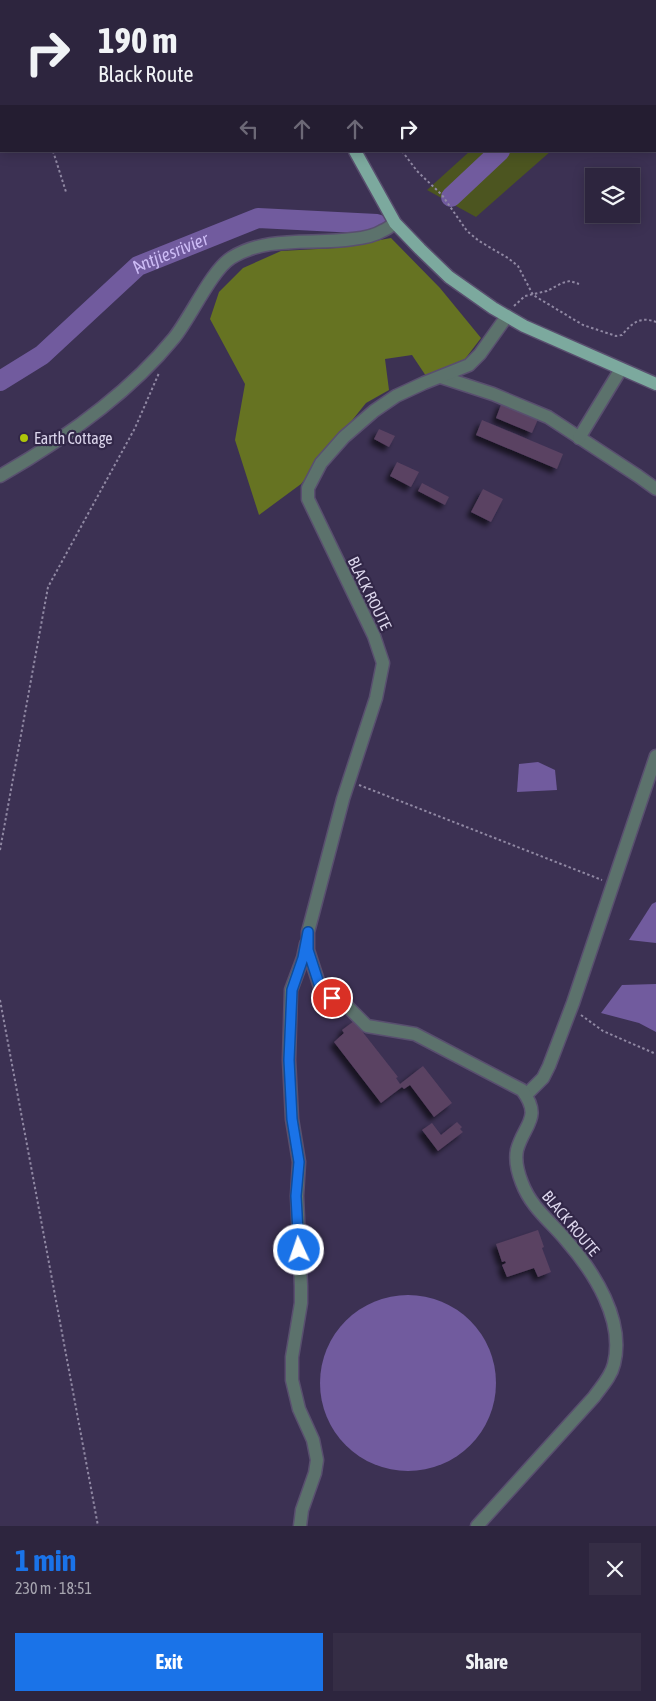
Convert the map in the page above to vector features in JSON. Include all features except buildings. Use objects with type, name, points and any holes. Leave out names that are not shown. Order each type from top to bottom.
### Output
[{"type":"main road","points":[[356,152],[395,223],[449,277],[507,316],[558,342],[656,384]]},
{"type":"street","points":[[0,476],[68,432],[124,389],[150,365],[175,336],[220,268],[230,258],[250,248],[271,244],[327,242],[367,237],[382,232],[395,223]]},
{"type":"street","name":"BLACK ROUTE","points":[[300,1526],[302,1510],[315,1473],[317,1460],[313,1440],[300,1409],[292,1380],[292,1356],[301,1303],[301,1286],[296,1196],[299,1162],[292,1119],[289,1060],[292,990],[303,958],[308,932],[349,781],[376,698],[383,663],[374,636],[308,499],[308,488],[311,478],[321,463],[344,437],[374,411],[396,396],[469,365],[480,354],[507,316]]},
{"type":"street","points":[[579,438],[621,369]]},
{"type":"street","points":[[441,376],[485,391],[539,413],[656,489]]},
{"type":"street","points":[[526,1095],[543,1078],[573,1003],[656,756]]},
{"type":"street","name":"BLACK ROUTE","points":[[308,932],[308,950],[320,987],[332,998],[348,1007],[367,1026],[415,1034],[522,1090],[530,1100],[532,1110],[530,1122],[517,1150],[517,1166],[522,1184],[532,1203],[566,1240],[594,1276],[610,1312],[616,1339],[614,1364],[609,1376],[594,1397],[477,1526]]},
{"type":"path","points":[[53,152],[66,192]]},
{"type":"path","points":[[403,152],[417,171],[442,195],[468,231],[479,241],[518,266],[533,295],[583,325],[616,336],[622,335],[637,320],[646,319],[656,322]]},
{"type":"path","points":[[507,316],[520,299],[547,291],[566,282],[579,284]]},
{"type":"path","points":[[0,850],[48,587],[135,428],[161,370]]},
{"type":"path","points":[[349,781],[613,884]]},
{"type":"path","points":[[0,1000],[98,1526]]},
{"type":"path","points":[[573,1003],[577,1012],[604,1031],[656,1054]]},
{"type":"green space","points":[[469,152],[550,152],[476,217],[427,190]]},
{"type":"green space","points":[[391,238],[440,288],[481,338],[465,359],[426,376],[412,355],[385,359],[389,390],[366,403],[301,484],[259,515],[235,440],[245,384],[210,319],[219,292],[243,268],[281,251],[336,248]]},
{"type":"shaded area","points":[[538,762],[555,770],[557,790],[517,792],[519,764]]},
{"type":"shaded area","points":[[656,902],[656,943],[629,940],[652,904]]},
{"type":"shaded area","points":[[656,984],[656,1032],[639,1023],[601,1013],[622,985]]},
{"type":"shaded area","points":[[399,1295],[417,1295],[450,1305],[476,1327],[486,1341],[492,1357],[496,1383],[492,1409],[486,1425],[464,1451],[450,1461],[434,1467],[417,1471],[399,1471],[366,1461],[340,1439],[330,1425],[324,1409],[320,1392],[320,1374],[330,1341],[352,1315],[366,1305],[382,1299]]},
{"type":"waterway","name":"Antjiesrivier","points":[[451,197],[499,152]]},
{"type":"waterway","name":"Antjiesrivier","points":[[0,381],[42,355],[138,266],[258,218],[377,224]]},
{"type":"place","name":"Earth Cottage","points":[[24,438]]},
{"type":"route","points":[[299,1250],[296,1196],[299,1162],[292,1119],[289,1060],[292,990],[303,958],[308,932],[308,950],[320,987],[332,998]]}]
